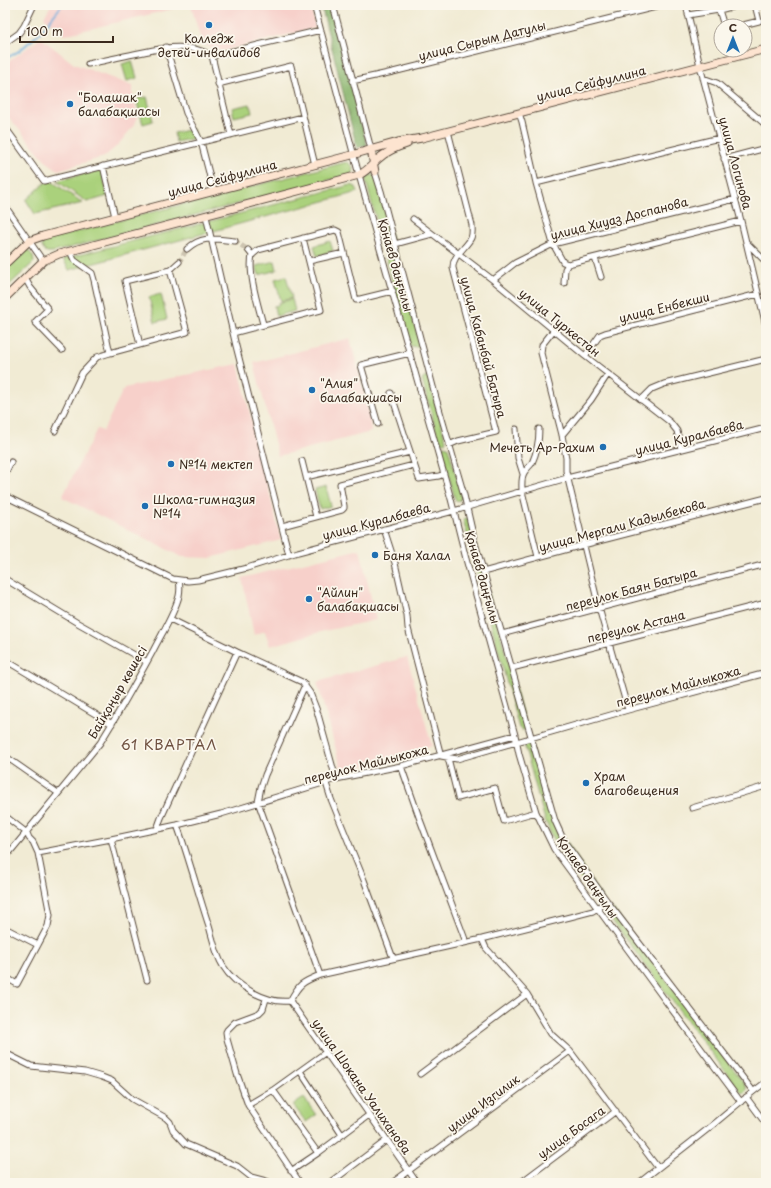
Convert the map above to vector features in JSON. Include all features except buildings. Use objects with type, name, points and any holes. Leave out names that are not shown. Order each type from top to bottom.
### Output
[{"type":"main road","name":"улица Сейфуллина","points":[[29,241],[43,236],[354,155],[404,140],[422,138],[766,49]]},
{"type":"main road","name":"улица Сейфуллина","points":[[43,260],[70,251],[359,175],[374,168],[380,157],[394,149],[422,138]]},
{"type":"main road","name":"Қонаев даңғылы","points":[[371,150],[374,168]]},
{"type":"main road","points":[[5,264],[29,241]]},
{"type":"main road","points":[[5,298],[43,260]]},
{"type":"street","points":[[5,43],[19,33],[34,5]]},
{"type":"street","name":"Қонаев даңғылы","points":[[314,5],[359,175],[444,474],[536,812],[554,849],[741,1102]]},
{"type":"street","name":"Қонаев даңғылы","points":[[333,5],[371,150]]},
{"type":"street","name":"улица Сырым Датулы","points":[[352,81],[664,5]]},
{"type":"street","name":"улица Логинова","points":[[686,5],[766,326]]},
{"type":"street","points":[[688,15],[740,5]]},
{"type":"street","points":[[753,22],[759,21],[755,5]]},
{"type":"street","points":[[715,9],[720,18]]},
{"type":"street","points":[[88,64],[166,47],[192,48],[204,51],[212,56],[321,30]]},
{"type":"street","points":[[166,47],[186,114],[201,142],[213,192]]},
{"type":"street","points":[[212,56],[230,135]]},
{"type":"street","points":[[218,84],[291,66],[302,117],[315,165]]},
{"type":"street","points":[[703,78],[717,83],[766,126]]},
{"type":"street","points":[[519,113],[553,244],[563,262],[568,264],[595,258],[741,221]]},
{"type":"street","points":[[5,127],[44,181],[302,117]]},
{"type":"street","name":"улица Кабанбай Батыра","points":[[448,131],[472,225],[471,238],[454,262],[453,268],[496,432],[458,441],[449,445]]},
{"type":"street","points":[[536,183],[718,138]]},
{"type":"street","points":[[724,159],[766,148]]},
{"type":"street","points":[[103,166],[115,217]]},
{"type":"street","name":"Қонаев даңғылы","points":[[374,168],[464,496],[483,572],[512,668],[553,816],[559,832],[607,901],[753,1091]]},
{"type":"street","name":"улица Хиуаз Доспанова","points":[[493,280],[515,263],[553,244],[735,199]]},
{"type":"street","points":[[5,206],[43,260]]},
{"type":"street","points":[[206,216],[233,333],[289,555]]},
{"type":"street","name":"улица Туркестан","points":[[413,219],[493,280],[584,356],[670,422],[679,436],[681,449]]},
{"type":"street","points":[[263,324],[250,262],[252,255],[258,250],[303,238],[335,230],[339,232],[356,300],[393,291]]},
{"type":"street","points":[[395,244],[432,234]]},
{"type":"street","points":[[186,249],[192,244],[211,238],[235,241]]},
{"type":"street","points":[[233,333],[321,310],[303,238]]},
{"type":"street","points":[[746,241],[766,262]]},
{"type":"street","points":[[248,250],[252,255]]},
{"type":"street","points":[[70,251],[74,260],[92,273],[110,352]]},
{"type":"street","points":[[309,261],[344,253]]},
{"type":"street","points":[[595,258],[601,277]]},
{"type":"street","points":[[140,345],[125,281],[170,270],[179,262]]},
{"type":"street","points":[[564,283],[565,268],[568,264]]},
{"type":"street","points":[[55,431],[82,373],[97,357],[110,352],[187,332],[170,270]]},
{"type":"street","points":[[25,278],[48,310],[35,322],[62,350]]},
{"type":"street","name":"улица Енбекши","points":[[584,356],[600,335],[605,333],[758,294]]},
{"type":"street","points":[[553,330],[544,340],[541,349],[562,435],[566,458],[567,478],[583,545],[628,710]]},
{"type":"street","points":[[378,424],[361,365],[410,353]]},
{"type":"street","points":[[641,400],[652,390],[664,384],[766,359]]},
{"type":"street","points":[[562,435],[591,400],[608,374]]},
{"type":"street","points":[[391,392],[419,479],[444,474]]},
{"type":"street","name":"улица Куралбаева","points":[[5,496],[137,561],[179,580],[188,581],[247,568],[567,478],[766,428]]},
{"type":"street","points":[[516,429],[518,458],[523,474],[522,491],[538,557]]},
{"type":"street","points":[[523,474],[532,464],[539,442],[539,429]]},
{"type":"street","points":[[306,477],[410,452]]},
{"type":"street","points":[[302,461],[316,517]]},
{"type":"street","points":[[5,474],[11,462]]},
{"type":"street","points":[[282,526],[342,510],[344,508],[340,484],[414,465]]},
{"type":"street","name":"улица Мергали Кадылбекова","points":[[483,572],[766,498]]},
{"type":"street","points":[[384,529],[394,563],[407,616],[408,628],[441,756],[460,749],[515,734]]},
{"type":"street","name":"переулок Баян Батыра","points":[[502,634],[766,564]]},
{"type":"street","points":[[5,579],[76,622],[147,662]]},
{"type":"street","name":"Байқоңыр көшесі","points":[[5,858],[100,743],[112,724],[170,619],[179,596],[179,580]]},
{"type":"street","name":"переулок Астана","points":[[512,668],[766,603]]},
{"type":"street","points":[[170,619],[305,684],[317,711],[336,779]]},
{"type":"street","points":[[157,829],[237,652]]},
{"type":"street","points":[[5,660],[112,724]]},
{"type":"street","name":"переулок Майлыкожа","points":[[38,853],[177,825],[221,814],[336,779],[401,766],[441,756],[457,759],[628,710],[766,673]]},
{"type":"street","points":[[305,684],[263,780],[258,802],[320,975]]},
{"type":"street","points":[[5,756],[58,793]]},
{"type":"street","points":[[448,758],[458,798],[495,788],[504,821],[536,812]]},
{"type":"street","points":[[401,766],[466,942]]},
{"type":"street","points":[[326,783],[393,958]]},
{"type":"street","points":[[692,808],[766,786]]},
{"type":"street","points":[[5,816],[27,833],[38,853],[50,915],[48,926],[17,984],[5,977]]},
{"type":"street","points":[[177,825],[192,868],[201,902],[221,963],[240,985],[266,999],[281,1002],[290,1001],[301,984],[320,975],[578,915],[597,909],[607,901]]},
{"type":"street","points":[[111,839],[147,980]]},
{"type":"street","points":[[5,928],[38,945]]},
{"type":"street","points":[[482,938],[486,948],[527,994],[551,1034],[570,1051],[616,1111]]},
{"type":"street","points":[[420,1074],[527,994]]},
{"type":"street","points":[[266,999],[263,1009],[259,1014],[236,1022],[227,1030],[227,1039],[248,1105],[300,1183]]},
{"type":"street","name":"улица Шокана Уалиханова","points":[[290,1001],[417,1183]]},
{"type":"street","name":"улица Изгилик","points":[[392,1183],[570,1051]]},
{"type":"street","points":[[248,1105],[274,1090],[326,1052]]},
{"type":"street","points":[[5,1053],[31,1066],[86,1072],[112,1081],[132,1099],[166,1118],[170,1122],[173,1130],[186,1144],[237,1166],[251,1176],[271,1183]]},
{"type":"street","points":[[300,1071],[342,1135]]},
{"type":"street","points":[[639,1183],[766,1082]]},
{"type":"street","points":[[274,1090],[318,1153]]},
{"type":"street","points":[[746,1098],[766,1124]]},
{"type":"street","name":"улица Босага","points":[[520,1183],[616,1111],[658,1168]]},
{"type":"street","points":[[291,1171],[369,1115]]},
{"type":"street","points":[[330,1183],[388,1140]]},
{"type":"shaded area","points":[[51,5],[189,5],[64,35],[44,17]]},
{"type":"shaded area","points":[[191,5],[310,5],[316,28],[222,51],[202,44]]},
{"type":"shaded area","name":"\"Болашак\" балабақшасы","points":[[41,38],[74,64],[133,86],[137,116],[135,124],[118,145],[104,157],[58,170],[47,162],[5,113],[5,64]]},
{"type":"shaded area","name":"\"Алия\" балабақшасы","points":[[350,338],[370,417],[371,432],[278,456],[254,363]]},
{"type":"shaded area","name":"№14 мектеп","points":[[238,364],[281,540],[210,558],[182,557],[62,497],[97,429],[103,431],[124,388]]},
{"type":"shaded area","name":"\"Айлин\" балабақшасы","points":[[360,549],[376,620],[324,631],[270,646],[265,631],[254,635],[242,578]]},
{"type":"shaded area","points":[[407,657],[432,746],[342,771],[317,682]]},
{"type":"green space","points":[[321,5],[331,5],[367,145],[357,148]]},
{"type":"green space","points":[[132,61],[137,78],[127,81],[122,64]]},
{"type":"green space","points":[[147,97],[153,121],[143,124],[136,99]]},
{"type":"green space","points":[[250,104],[252,113],[234,117],[232,108]]},
{"type":"green space","points":[[193,129],[195,138],[176,142],[174,133]]},
{"type":"green space","points":[[348,162],[353,167],[352,174],[53,252],[45,252],[42,247],[43,242],[52,238]]},
{"type":"green space","points":[[101,169],[108,196],[87,202],[57,181]]},
{"type":"green space","points":[[368,175],[373,175],[376,178],[420,345],[417,347],[411,346],[409,343],[366,181]]},
{"type":"green space","points":[[51,181],[83,203],[35,214],[26,200],[45,183]]},
{"type":"green space","points":[[351,185],[356,187],[358,192],[69,270],[63,259]]},
{"type":"green space","points":[[330,241],[333,251],[317,256],[314,246]]},
{"type":"green space","points":[[26,248],[33,256],[34,262],[5,289],[5,268]]},
{"type":"green space","points":[[275,261],[277,270],[259,275],[256,266]]},
{"type":"green space","points":[[286,276],[292,298],[281,301],[275,279]]},
{"type":"green space","points":[[161,294],[167,319],[155,322],[149,297]]},
{"type":"green space","points":[[292,299],[295,311],[276,316],[274,306],[279,305],[278,303]]},
{"type":"green space","points":[[425,376],[428,377],[446,441],[443,443],[439,441],[422,380]]},
{"type":"green space","points":[[444,446],[448,447],[462,496],[460,500],[457,501],[455,499],[442,450]]},
{"type":"green space","points":[[326,487],[331,506],[320,509],[315,490]]},
{"type":"green space","points":[[468,518],[526,727],[524,730],[519,728],[463,519]]},
{"type":"green space","points":[[526,742],[530,743],[553,820],[603,899],[600,902],[566,859],[551,834],[545,820],[524,744]]},
{"type":"green space","points":[[610,909],[614,910],[746,1086],[747,1090],[745,1092],[742,1093],[740,1091],[610,918],[607,913]]},
{"type":"green space","points":[[304,1098],[316,1115],[306,1122],[293,1105]]},
{"type":"waterway","points":[[5,59],[19,51],[40,33],[62,5]]},
{"type":"tunnel","points":[[235,241],[248,250]]},
{"type":"tunnel","points":[[179,262],[187,249]]},
{"type":"place","name":"Колледж детей-инвалидов","points":[[209,25]]},
{"type":"place","name":"\"Болашак\" балабақшасы","points":[[70,104]]},
{"type":"place","name":"\"Алия\" балабақшасы","points":[[312,390]]},
{"type":"place","name":"Мечеть Ар-Рахим","points":[[603,447]]},
{"type":"place","name":"№14 мектеп","points":[[171,464]]},
{"type":"place","name":"Школа-гимназия №14","points":[[145,506]]},
{"type":"place","name":"Баня Халал","points":[[375,555]]},
{"type":"place","name":"\"Айлин\" балабақшасы","points":[[309,599]]},
{"type":"place","name":"Храм благовещения","points":[[586,783]]},
{"type":"district","name":"61 КВАРТАЛ","points":[[169,744]]}]
